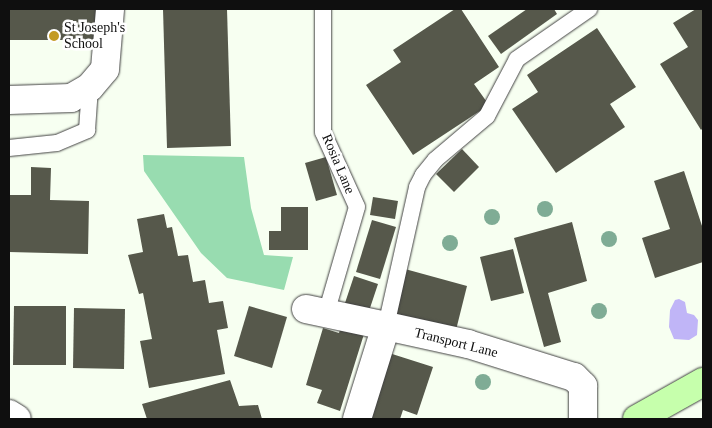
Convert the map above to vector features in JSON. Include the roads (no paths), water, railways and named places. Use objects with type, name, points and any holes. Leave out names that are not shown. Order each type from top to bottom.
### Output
[{"type":"main road","points":[[637,419],[701,385]]},
{"type":"street","points":[[9,100],[71,98],[90,87],[105,70],[110,9]]},
{"type":"street","name":"Transport Lane","points":[[316,311],[468,344],[574,377],[583,386],[583,419]]},
{"type":"street","points":[[357,419],[386,326]]},
{"type":"street","points":[[9,414],[17,419]]},
{"type":"lane","name":"Rosia Lane","points":[[316,311],[357,207],[323,132],[323,9]]},
{"type":"lane","points":[[386,326],[418,187],[424,172],[435,160],[487,116],[517,59],[589,9]]},
{"type":"lane","points":[[9,148],[57,143],[87,130],[90,87]]},
{"type":"place","name":"St Joseph's School","points":[[54,36]]}]
